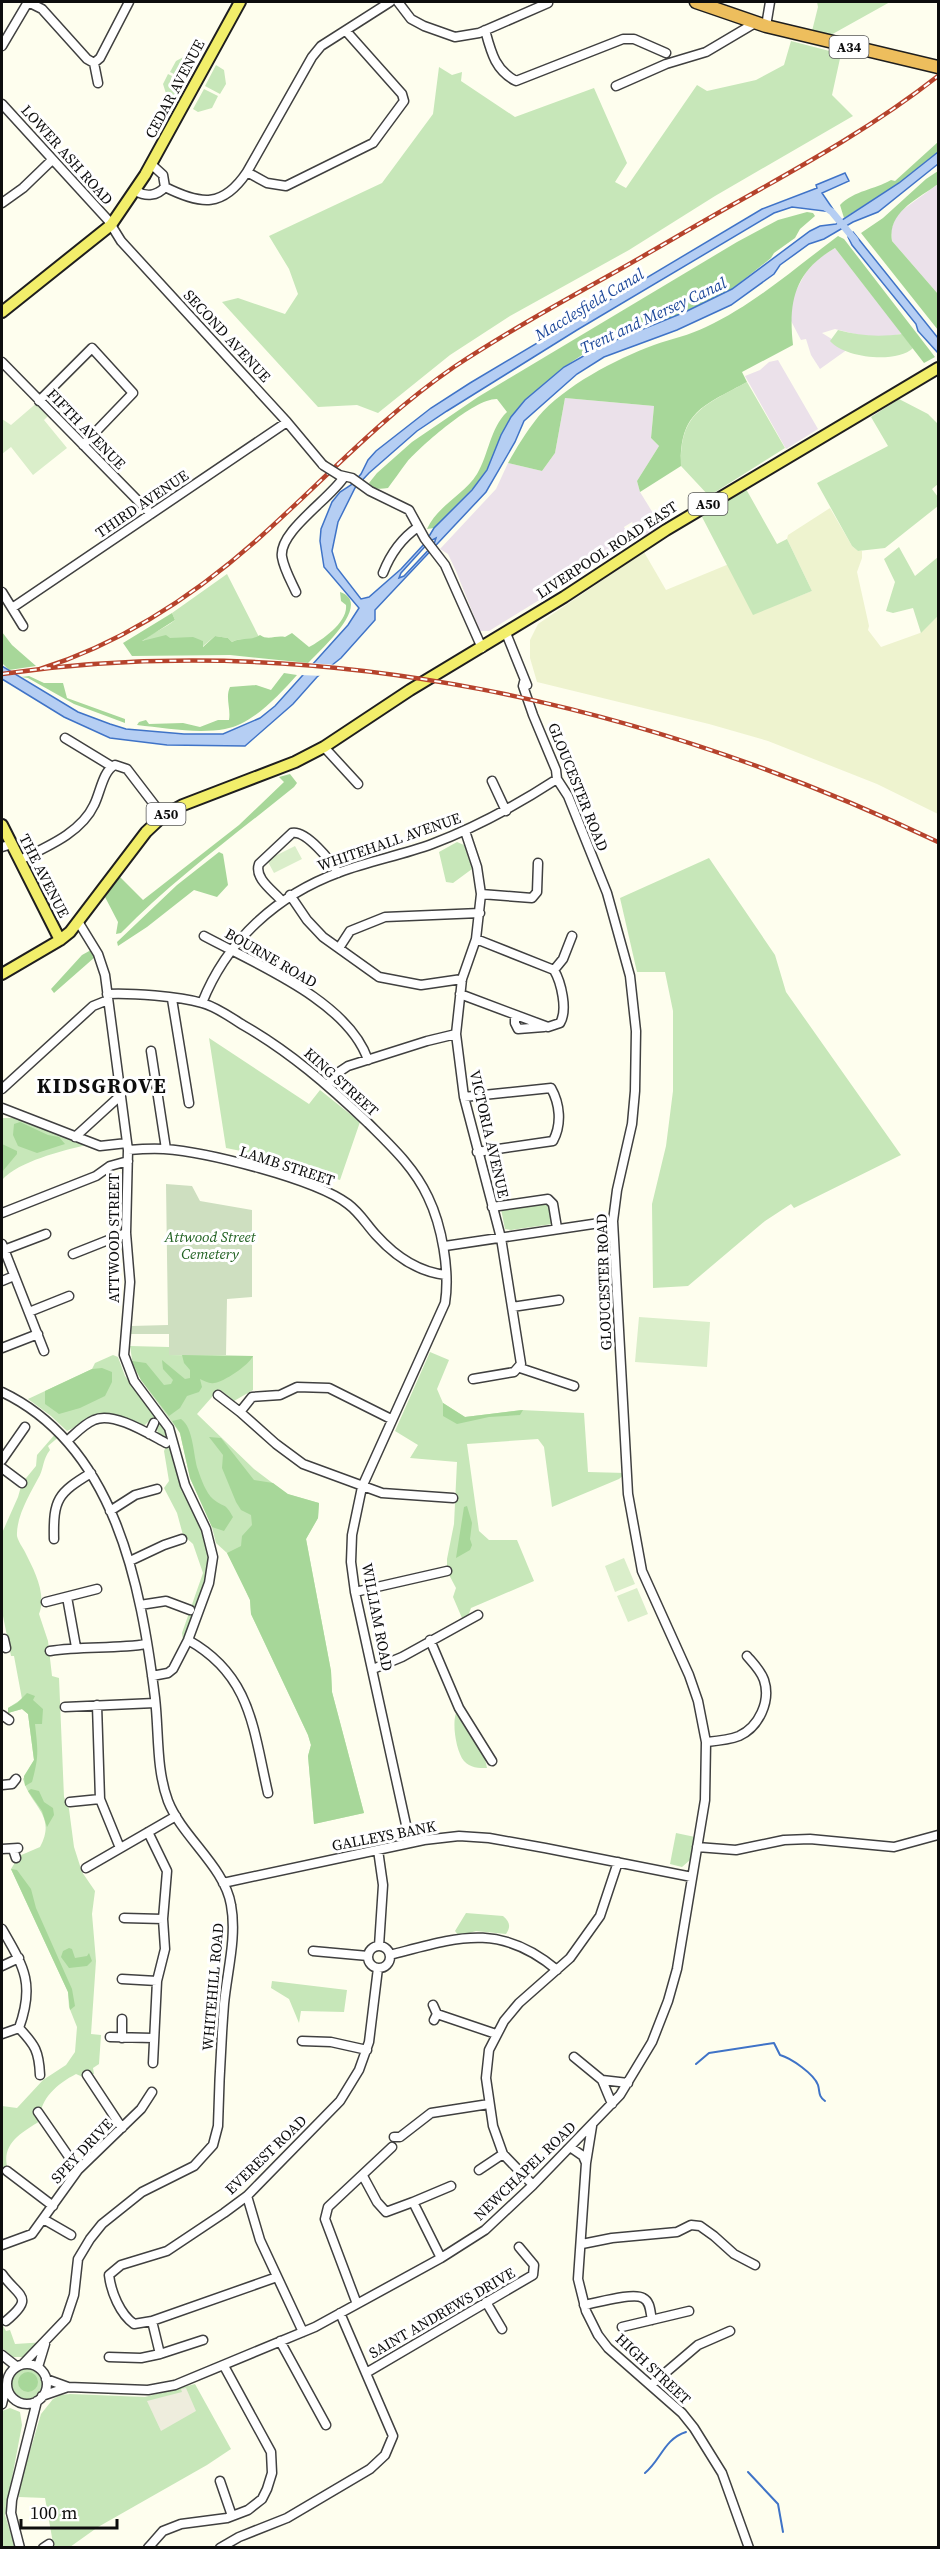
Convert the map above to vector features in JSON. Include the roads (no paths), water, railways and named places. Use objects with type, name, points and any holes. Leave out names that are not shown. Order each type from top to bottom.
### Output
[{"type":"highway","name":"A34","points":[[696,2],[761,24],[936,66]]},
{"type":"main road","name":"CEDAR AVENUE","points":[[2,312],[111,225],[136,191],[240,2]]},
{"type":"main road","name":"LIVERPOOL ROAD EAST","points":[[162,816],[183,805],[295,762],[324,747],[410,690],[506,633],[666,530],[939,368]]},
{"type":"main road","name":"A50","points":[[2,974],[60,940],[79,923],[146,832],[162,816]]},
{"type":"main road","name":"THE AVENUE","points":[[2,825],[7,846],[20,860],[60,940]]},
{"type":"street","points":[[2,46],[28,2],[42,9],[87,59],[94,63],[98,84]]},
{"type":"street","points":[[94,63],[100,58],[129,2]]},
{"type":"street","points":[[165,187],[183,196],[207,201],[227,195],[239,185],[312,57],[321,46],[390,2]]},
{"type":"street","points":[[398,2],[411,19],[438,32],[455,37],[484,30],[549,5]]},
{"type":"street","points":[[616,86],[666,64],[706,52],[761,24],[770,2]]},
{"type":"street","points":[[484,30],[498,67],[504,75],[516,81],[622,39],[634,39],[655,53],[666,53]]},
{"type":"street","points":[[247,172],[267,183],[286,186],[373,143],[404,102],[402,94],[346,31]]},
{"type":"street","points":[[571,58],[576,67]]},
{"type":"street","name":"LOWER ASH ROAD","points":[[2,104],[111,225]]},
{"type":"street","points":[[2,203],[23,188],[52,160]]},
{"type":"street","points":[[151,164],[163,175],[165,187]]},
{"type":"street","points":[[136,191],[146,195],[156,194],[165,187]]},
{"type":"street","name":"SECOND AVENUE","points":[[111,225],[121,241],[287,422],[323,465],[410,510],[425,539],[446,565],[482,648]]},
{"type":"street","points":[[39,401],[92,348],[133,393],[83,445]]},
{"type":"street","name":"FIFTH AVENUE","points":[[2,362],[151,514]]},
{"type":"street","name":"THIRD AVENUE","points":[[12,608],[287,422]]},
{"type":"street","points":[[296,592],[281,556],[283,546],[290,532],[335,490],[345,476]]},
{"type":"street","points":[[383,573],[395,551],[418,527]]},
{"type":"street","points":[[2,592],[23,626]]},
{"type":"street","name":"GLOUCESTER ROAD","points":[[506,633],[557,779],[567,796],[607,893],[625,955],[633,998],[636,1051],[634,1106],[613,1221],[626,1470],[632,1527],[642,1571],[689,1676],[698,1701],[706,1742]]},
{"type":"street","points":[[65,738],[111,766],[122,765],[127,769],[162,816]]},
{"type":"street","points":[[324,747],[358,784]]},
{"type":"street","points":[[20,860],[61,839],[84,819],[94,807],[111,766]]},
{"type":"street","name":"WHITEHALL AVENUE","points":[[202,1003],[207,990],[243,935],[281,900],[338,873],[429,845],[465,831],[506,811],[557,779]]},
{"type":"street","points":[[492,781],[506,811]]},
{"type":"street","name":"VICTORIA AVENUE","points":[[465,831],[477,867],[481,894],[476,939],[462,979],[456,1034],[464,1097],[501,1238],[521,1361],[520,1368]]},
{"type":"street","points":[[281,900],[260,877],[257,869],[259,864],[292,833],[304,835],[332,863],[338,873]]},
{"type":"street","points":[[481,894],[532,898],[537,892],[538,863]]},
{"type":"street","points":[[290,895],[307,921],[379,977],[421,985],[462,979]]},
{"type":"street","points":[[339,948],[350,931],[385,917],[480,913]]},
{"type":"street","name":"ATTWOOD STREET","points":[[79,923],[100,960],[127,1147],[126,1233],[130,1282],[125,1361],[134,1381],[170,1428],[185,1485],[206,1529],[213,1557],[209,1583],[188,1640]]},
{"type":"street","name":"BOURNE ROAD","points":[[201,934],[300,988],[329,1009],[358,1039],[368,1060]]},
{"type":"street","points":[[554,970],[563,958],[572,936]]},
{"type":"street","points":[[460,994],[548,1027],[560,1023],[563,1018],[562,994],[554,970],[476,939]]},
{"type":"street","points":[[2,1089],[93,1006],[107,997]]},
{"type":"street","name":"KING STREET","points":[[107,997],[172,999],[202,1003],[281,1048],[328,1085],[408,1163],[429,1198],[445,1246],[445,1303]]},
{"type":"street","points":[[172,999],[189,1103]]},
{"type":"street","points":[[328,1085],[339,1072],[368,1060],[456,1034]]},
{"type":"street","points":[[151,1051],[166,1149]]},
{"type":"street","points":[[464,1097],[551,1088],[559,1102],[558,1132],[553,1141],[477,1152]]},
{"type":"street","points":[[75,1137],[121,1095]]},
{"type":"street","name":"LAMB STREET","points":[[2,1108],[100,1146],[166,1149],[271,1172],[327,1191],[358,1212],[394,1253],[432,1274],[446,1275]]},
{"type":"street","points":[[2,1213],[96,1176],[110,1166],[128,1161]]},
{"type":"street","points":[[492,1207],[548,1200],[553,1204],[557,1228]]},
{"type":"street","points":[[445,1246],[613,1221]]},
{"type":"street","points":[[73,1254],[126,1233]]},
{"type":"street","points":[[44,1351],[3,1247],[46,1234]]},
{"type":"street","points":[[90,1248],[94,1257]]},
{"type":"street","points":[[2,1281],[14,1276]]},
{"type":"street","points":[[29,1312],[69,1296]]},
{"type":"street","points":[[512,1307],[559,1300]]},
{"type":"street","name":"WILLIAM ROAD","points":[[410,1843],[355,1592],[351,1562],[352,1535],[362,1487],[445,1303]]},
{"type":"street","points":[[2,1348],[38,1334]]},
{"type":"street","points":[[473,1379],[514,1372],[520,1368],[574,1386]]},
{"type":"street","points":[[240,1412],[252,1397],[280,1395],[297,1387],[329,1388],[391,1419]]},
{"type":"street","name":"WHITEHILL ROAD","points":[[2,1392],[29,1407],[67,1441],[91,1473],[110,1511],[130,1561],[140,1605],[156,1703],[163,1777],[168,1801],[223,1883],[231,1902],[234,1922],[224,2004],[218,2126],[213,2145],[194,2166],[134,2198],[102,2224],[78,2259],[72,2305],[66,2319],[45,2343],[17,2367]]},
{"type":"street","points":[[218,1395],[303,1464],[382,1493],[453,1498]]},
{"type":"street","points":[[67,1441],[92,1420],[98,1418],[120,1421],[166,1443]]},
{"type":"street","points":[[149,1434],[154,1423]]},
{"type":"street","points":[[2,1460],[24,1427]]},
{"type":"street","points":[[2,1468],[22,1483]]},
{"type":"street","points":[[51,1534],[59,1499],[66,1488],[91,1473]]},
{"type":"street","points":[[110,1511],[144,1490],[157,1489]]},
{"type":"street","points":[[130,1561],[178,1543]]},
{"type":"street","points":[[355,1592],[447,1571]]},
{"type":"street","points":[[46,1602],[98,1589]]},
{"type":"street","points":[[67,1597],[76,1647]]},
{"type":"street","points":[[140,1605],[166,1601],[190,1610]]},
{"type":"street","points":[[373,1669],[478,1615]]},
{"type":"street","points":[[152,1676],[168,1673],[173,1669],[188,1640],[205,1649],[227,1670],[244,1698],[268,1793]]},
{"type":"street","points":[[430,1640],[459,1708],[492,1761]]},
{"type":"street","points":[[50,1650],[76,1647],[117,1648],[147,1644]]},
{"type":"street","points":[[706,1742],[738,1737],[752,1727],[762,1712],[766,1692],[763,1678],[746,1654]]},
{"type":"street","points":[[65,1707],[156,1703]]},
{"type":"street","points":[[97,1705],[99,1799],[120,1848]]},
{"type":"street","name":"NEWCHAPEL ROAD","points":[[46,2379],[68,2386],[161,2389],[187,2381],[303,2332],[441,2258],[485,2230],[533,2185],[612,2103],[628,2083],[652,2042],[671,1993],[677,1969],[705,1800],[706,1742]]},
{"type":"street","points":[[2,1785],[12,1784],[16,1779]]},
{"type":"street","points":[[70,1802],[99,1799]]},
{"type":"street","points":[[86,1868],[176,1816]]},
{"type":"street","points":[[148,1832],[167,1871],[163,1919],[165,1949],[157,1981],[153,2063]]},
{"type":"street","points":[[697,1847],[736,1850],[784,1840],[810,1839],[894,1847],[939,1835]]},
{"type":"street","name":"GALLEYS BANK","points":[[223,1883],[410,1843],[459,1836],[489,1838],[692,1877]]},
{"type":"street","points":[[2,1849],[16,1852]]},
{"type":"street","points":[[378,1850],[383,1885],[379,1946]]},
{"type":"street","points":[[533,2185],[503,2154],[493,2126],[489,2104],[487,2063],[489,2050],[504,2021],[519,2003],[570,1958],[600,1916],[618,1862]]},
{"type":"street","points":[[124,1918],[163,1919]]},
{"type":"street","points":[[2,1929],[19,1958],[28,1995],[19,2028]]},
{"type":"street","points":[[390,1955],[448,1941],[495,1938],[528,1948],[557,1970]]},
{"type":"street","points":[[379,1946],[386,1948],[390,1955],[387,1965],[378,1968],[370,1964],[368,1956],[370,1950],[379,1946]]},
{"type":"street","points":[[314,1951],[368,1956]]},
{"type":"street","points":[[2,1966],[19,1958]]},
{"type":"street","name":"EVEREST ROAD","points":[[277,2277],[152,2320],[134,2324],[127,2319],[110,2286],[109,2276],[112,2270],[121,2265],[167,2252],[247,2196],[340,2100],[359,2070],[367,2050],[374,2017],[378,1968]]},
{"type":"street","points":[[122,1979],[157,1981]]},
{"type":"street","points":[[433,2005],[436,2017],[496,2034]]},
{"type":"street","points":[[122,2019],[122,2038]]},
{"type":"street","points":[[2,2034],[19,2028]]},
{"type":"street","points":[[19,2028],[35,2044],[39,2056],[40,2075]]},
{"type":"street","points":[[110,2037],[153,2038]]},
{"type":"street","points":[[302,2041],[331,2042],[367,2050]]},
{"type":"street","points":[[574,2057],[602,2080],[612,2103]]},
{"type":"street","points":[[87,2074],[122,2128]]},
{"type":"street","points":[[602,2080],[628,2083]]},
{"type":"street","name":"SPEY DRIVE","points":[[2,2245],[32,2234],[45,2220],[78,2170],[151,2098]]},
{"type":"street","points":[[394,2137],[400,2137],[431,2113],[489,2104]]},
{"type":"street","points":[[38,2112],[78,2170]]},
{"type":"street","name":"HIGH STREET","points":[[593,2123],[586,2163],[578,2279],[584,2305],[598,2335],[608,2348],[682,2413],[722,2473],[749,2547]]},
{"type":"street","points":[[570,2146],[583,2156],[586,2163]]},
{"type":"street","points":[[357,2304],[325,2219],[328,2207],[392,2147]]},
{"type":"street","points":[[479,2170],[503,2154]]},
{"type":"street","points":[[7,2171],[53,2206]]},
{"type":"street","points":[[363,2176],[377,2202],[386,2212],[451,2186]]},
{"type":"street","points":[[247,2196],[260,2240],[303,2332]]},
{"type":"street","points":[[413,2202],[441,2258]]},
{"type":"street","points":[[45,2220],[71,2235]]},
{"type":"street","points":[[582,2244],[612,2238],[677,2232],[691,2225],[700,2226],[734,2254],[755,2265]]},
{"type":"street","name":"SAINT ANDREWS DRIVE","points":[[366,2373],[533,2275],[534,2265],[519,2247]]},
{"type":"street","points":[[2,2274],[18,2290],[22,2302],[21,2308],[6,2321]]},
{"type":"street","points":[[584,2305],[632,2296],[642,2297],[649,2304],[652,2320]]},
{"type":"street","points":[[486,2302],[502,2329]]},
{"type":"street","points":[[622,2327],[689,2311]]},
{"type":"street","points":[[220,2547],[287,2518],[370,2469],[385,2455],[393,2436],[340,2313]]},
{"type":"street","points":[[152,2320],[160,2354]]},
{"type":"street","points":[[651,2385],[698,2345],[730,2331]]},
{"type":"street","points":[[109,2357],[141,2358],[203,2340]]},
{"type":"street","points":[[280,2341],[326,2425]]},
{"type":"street","name":"WHITEHILL ROAD","points":[[38,2367],[45,2343]]},
{"type":"street","points":[[2,2355],[17,2367],[38,2367],[46,2379],[46,2390],[31,2418],[12,2500],[11,2513],[20,2547]]},
{"type":"street","points":[[148,2547],[164,2531],[181,2524],[232,2516],[248,2510],[262,2499],[267,2489],[273,2464],[271,2452],[224,2366]]},
{"type":"street","points":[[17,2367],[6,2384],[2,2404],[40,2399]]},
{"type":"street","points":[[6,2384],[10,2395],[22,2403],[31,2418]]},
{"type":"street","name":"NEWCHAPEL ROAD","points":[[40,2399],[68,2386]]},
{"type":"street","points":[[219,2481],[232,2516]]},
{"type":"water","points":[[938,152],[938,164],[878,212],[809,244],[780,265],[774,274],[731,305],[677,330],[604,357],[577,374],[524,421],[515,442],[486,492],[375,610],[375,620],[341,658],[317,677],[293,704],[245,746],[167,745],[110,738],[64,717],[2,679],[2,666],[78,712],[126,729],[184,734],[223,734],[260,718],[275,706],[348,625],[359,608],[324,567],[320,541],[321,529],[332,502],[361,474],[376,451],[431,408],[470,383],[762,209],[817,188],[816,185],[845,173],[849,181],[822,193],[833,209],[832,212],[792,207],[774,213],[577,330],[447,411],[417,431],[369,473],[355,488],[338,522],[332,551],[337,568],[361,599],[369,597],[401,569],[425,543],[434,528],[472,490],[487,470],[511,417],[525,400],[564,367],[601,346],[685,312],[732,289],[810,231],[820,226],[836,224],[899,183]],"holes":[[[436,538],[434,544],[404,576],[399,578],[430,541]]]},
{"type":"water","points":[[853,232],[938,338],[938,353],[918,331],[916,324],[852,245],[848,237]]},
{"type":"waterway","name":"Macclesfield Canal","points":[[825,207],[832,212],[855,240]]},
{"type":"waterway","points":[[696,2064],[709,2053],[774,2043],[780,2055],[796,2063],[812,2076],[818,2085],[820,2096],[825,2101]]},
{"type":"waterway","points":[[645,2473],[668,2445],[686,2432]]},
{"type":"waterway","points":[[748,2472],[778,2504],[783,2532]]},
{"type":"railway","points":[[40,669],[70,659],[128,632],[209,579],[258,539],[377,428],[427,386],[454,367],[530,320],[842,142],[915,94],[938,76]]},
{"type":"railway","points":[[2,674],[122,662],[243,662],[363,671],[482,689],[599,717],[715,751],[828,794],[938,842]]},
{"type":"district","name":"KIDSGROVE","points":[[102,1086]]},
{"type":"water label","name":"Trent and Mersey Canal","points":[[653,315]]},
{"type":"park label","name":"Attwood Street Cemetery","points":[[210,1246]]}]
